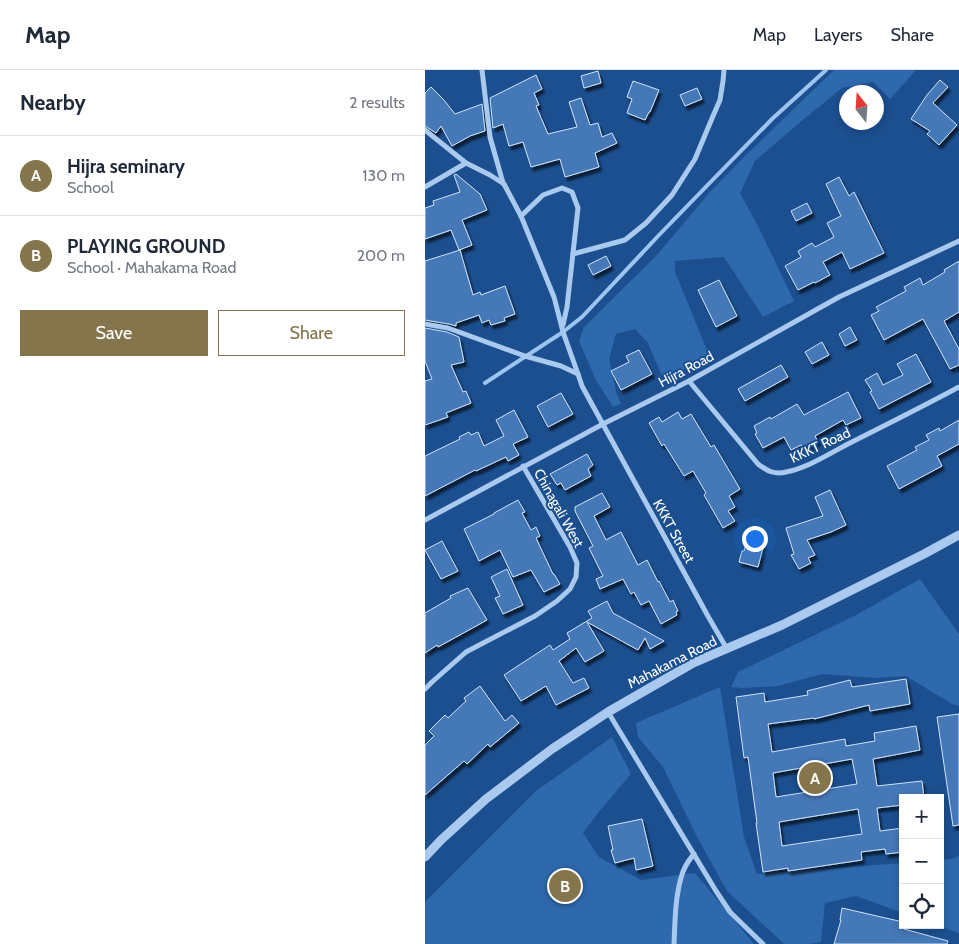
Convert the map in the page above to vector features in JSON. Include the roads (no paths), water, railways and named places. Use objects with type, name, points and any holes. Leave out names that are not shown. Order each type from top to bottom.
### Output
[{"type":"street","points":[[482,70],[490,137],[503,184]]},
{"type":"street","points":[[573,254],[625,240],[645,223],[672,195],[695,159],[720,100],[724,70]]},
{"type":"street","points":[[425,130],[465,163],[489,174],[503,184]]},
{"type":"street","points":[[425,187],[465,163]]},
{"type":"street","name":"KKKT Street","points":[[503,184],[521,216],[554,297],[581,386],[728,649]]},
{"type":"street","points":[[521,216],[543,195],[562,188],[572,192],[578,208],[567,307],[562,326]]},
{"type":"street","name":"Hijra Road","points":[[425,520],[523,466],[689,381],[839,297],[959,240]]},
{"type":"street","points":[[425,323],[448,328],[525,356],[561,366],[578,374]]},
{"type":"street","name":"KKKT Road","points":[[689,381],[758,464],[767,471],[776,473],[787,472],[806,465],[959,387]]},
{"type":"street","name":"Chinagali West","points":[[425,690],[466,652],[535,616],[557,601],[570,589],[576,577],[577,563],[570,547],[523,466]]},
{"type":"street","name":"Mahakama Road","points":[[425,857],[486,799],[552,750],[608,712],[693,664],[782,625],[959,535]]},
{"type":"street","points":[[608,712],[730,912],[763,944]]},
{"type":"street","points":[[674,944],[681,878],[694,854]]},
{"type":"waterway","points":[[485,383],[563,332],[582,317],[772,119],[826,70]]},
{"type":"place","name":"Hijra seminary","points":[[815,778]]},
{"type":"place","name":"PLAYING GROUND","points":[[565,886]]}]
